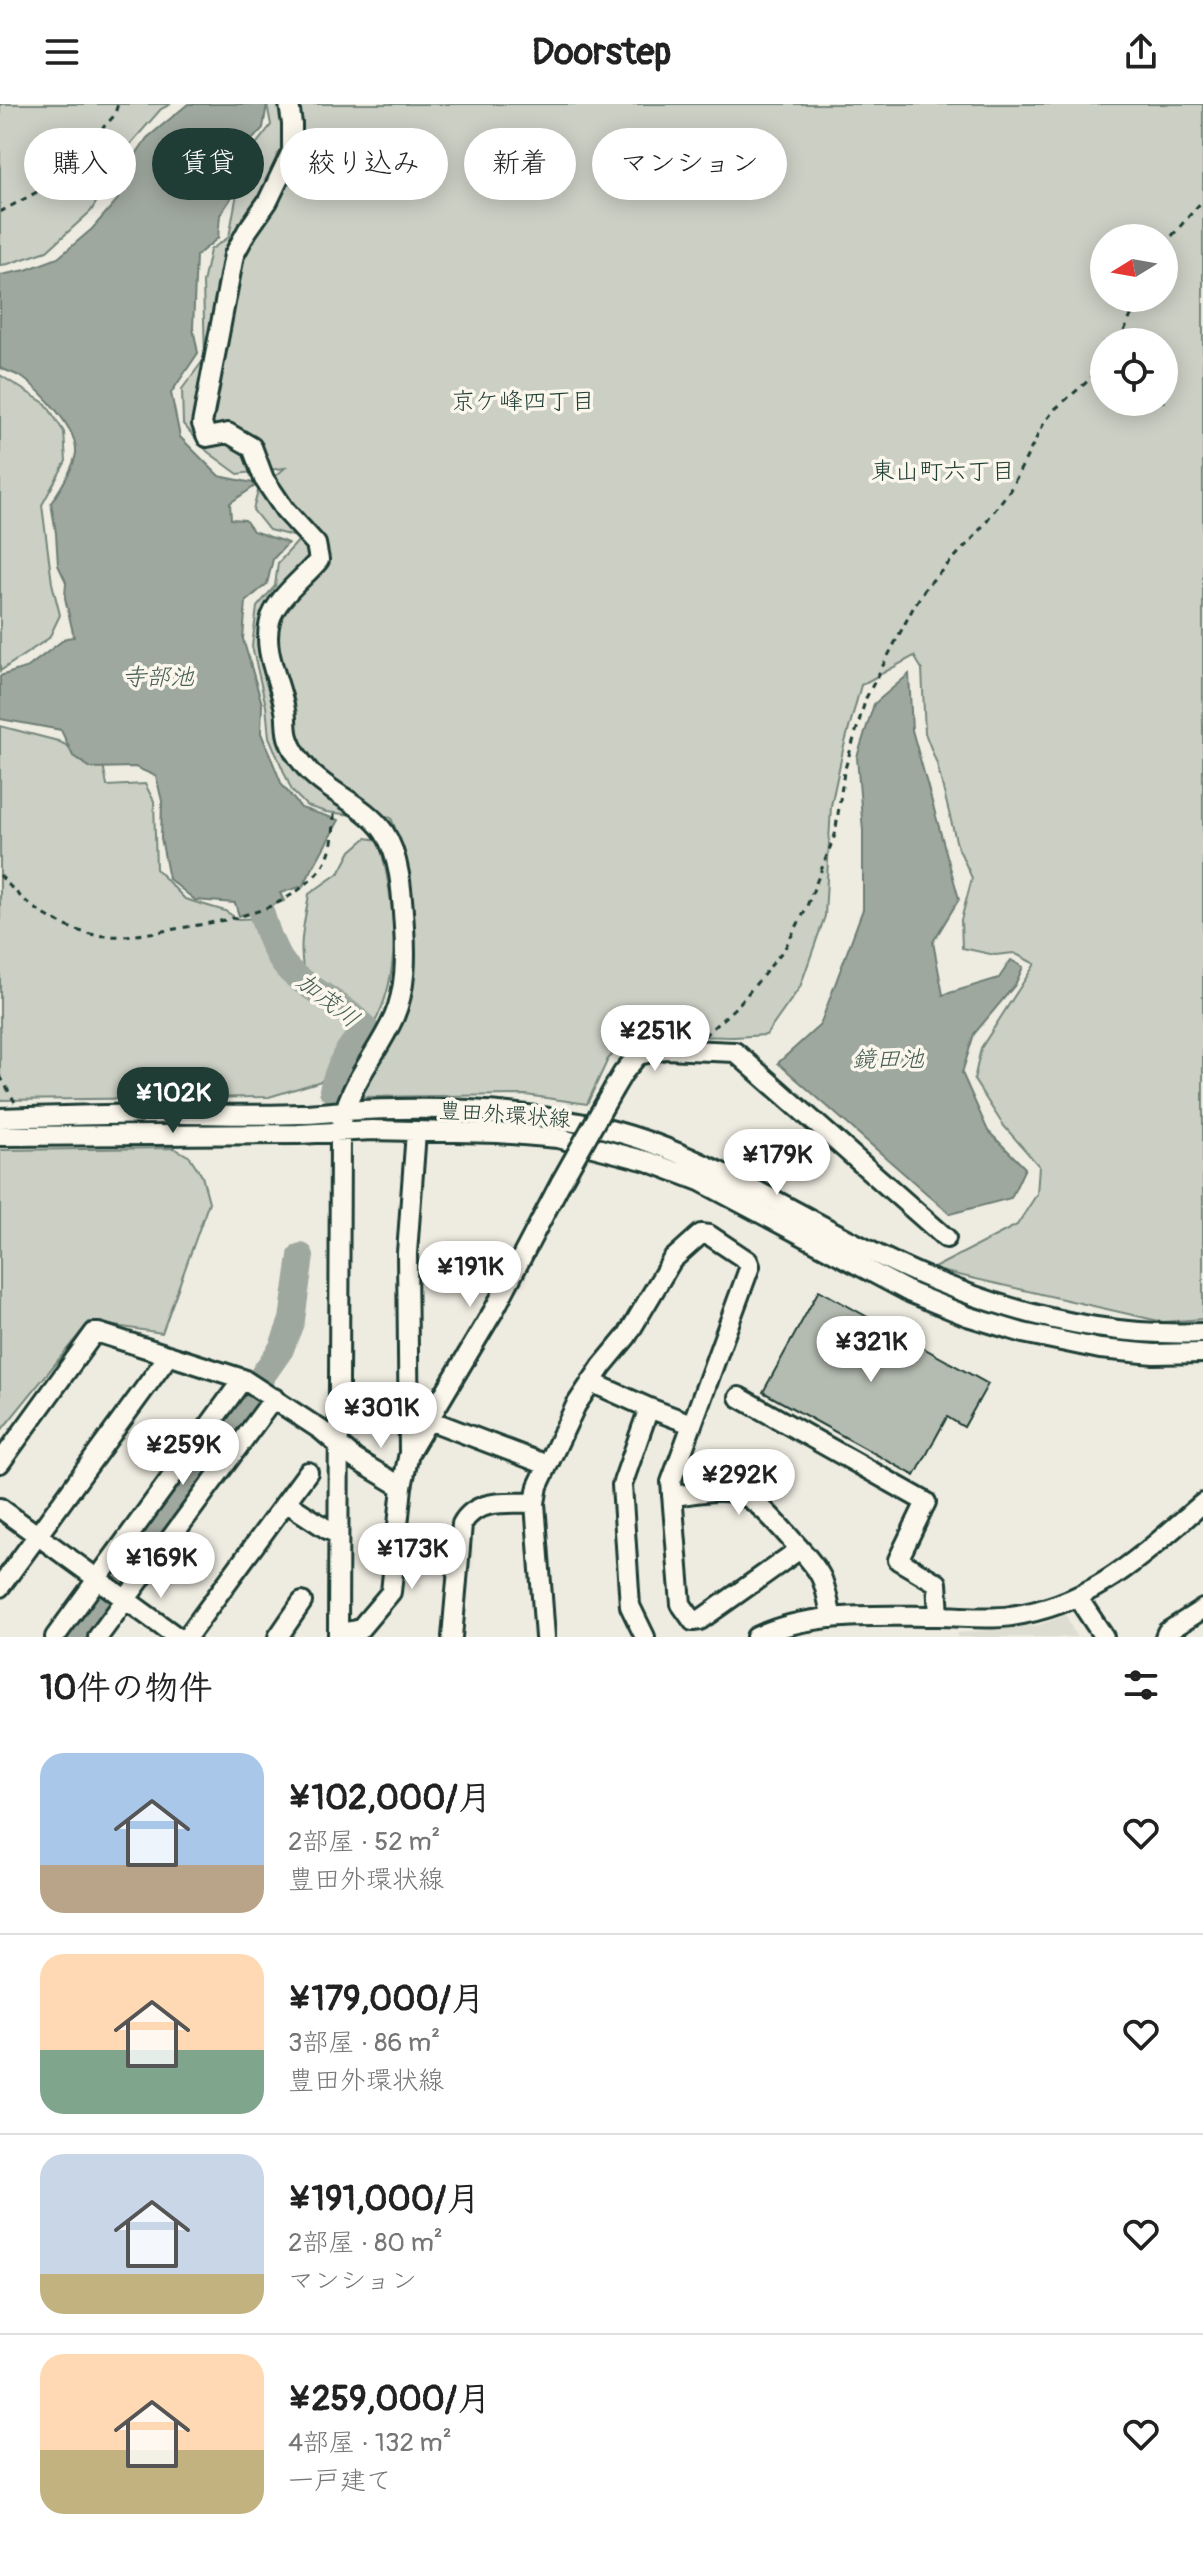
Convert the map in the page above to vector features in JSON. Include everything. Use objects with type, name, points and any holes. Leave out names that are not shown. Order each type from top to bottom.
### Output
[{"type":"street","points":[[289,104],[292,151],[268,201],[234,255],[202,424],[207,437],[228,433],[252,447],[264,479],[285,510],[316,544],[319,560],[283,597],[270,620],[269,659],[280,683],[288,740],[307,769],[370,816],[385,834],[395,861],[404,927],[406,971],[395,1015],[351,1089],[340,1132],[338,1635],[359,1630],[391,1592],[402,1487],[409,1453],[407,1253],[416,1132]]},
{"type":"street","points":[[409,1453],[494,1310],[614,1088],[638,1055],[665,1049],[735,1052],[946,1238]]},
{"type":"street","name":"豊田外環状線","points":[[0,1118],[298,1115],[343,1111],[482,1111],[545,1116],[608,1129],[656,1145],[711,1169],[879,1255],[978,1298],[1091,1326],[1157,1333],[1203,1333]]},
{"type":"street","name":"豊田外環状線","points":[[0,1136],[416,1132],[498,1133],[558,1138],[647,1161],[700,1181],[911,1293],[967,1316],[1023,1333],[1100,1349],[1154,1354],[1203,1353]]},
{"type":"street","points":[[545,1637],[535,1503],[538,1486],[576,1405],[627,1336],[672,1260],[701,1234],[709,1235],[748,1261],[749,1270],[671,1482],[681,1604],[693,1621],[700,1620],[800,1549]]},
{"type":"street","points":[[0,1463],[94,1333],[244,1379],[274,1397],[355,1459],[402,1487]]},
{"type":"street","points":[[0,1587],[169,1355]]},
{"type":"street","points":[[98,1637],[112,1589],[244,1379]]},
{"type":"street","points":[[591,1382],[691,1424]]},
{"type":"street","points":[[55,1637],[112,1589],[274,1397]]},
{"type":"street","points":[[739,1397],[926,1502],[898,1560],[937,1583],[939,1616]]},
{"type":"street","points":[[645,1637],[630,1606],[622,1485],[649,1408]]},
{"type":"street","points":[[429,1420],[547,1465]]},
{"type":"street","points":[[187,1637],[308,1472]]},
{"type":"street","points":[[672,1496],[730,1492],[753,1501],[820,1571],[832,1618]]},
{"type":"street","points":[[287,1503],[337,1534]]},
{"type":"street","points":[[452,1637],[461,1532],[465,1518],[483,1505],[535,1503]]},
{"type":"street","points":[[758,1636],[789,1625],[832,1618],[1007,1617],[1078,1598],[1119,1574],[1203,1503]]},
{"type":"street","points":[[0,1508],[177,1637]]},
{"type":"street","points":[[1078,1598],[1104,1637]]},
{"type":"street","points":[[278,1637],[302,1602]]},
{"type":"street","points":[[1165,1637],[1167,1632],[1203,1609]]},
{"type":"path","points":[[0,212],[48,186],[114,116],[118,104]]},
{"type":"path","points":[[1178,229],[1203,200]]},
{"type":"path","points":[[690,1050],[738,1005],[761,978],[785,948],[805,911],[835,835],[844,772],[866,698],[912,610],[926,587],[975,536],[1010,490],[1044,423],[1055,409],[1090,379]]},
{"type":"path","points":[[0,875],[18,897],[56,922],[96,935],[135,936],[248,916],[285,899],[319,871],[334,841],[334,808],[342,797]]},
{"type":"path","points":[[0,1076],[16,1104]]},
{"type":"shaded area","points":[[0,104],[171,104],[161,109],[136,137],[136,128],[24,128],[24,200],[98,200],[91,211],[47,251],[0,265]]},
{"type":"shaded area","points":[[267,104],[1203,104],[1203,1319],[1163,1322],[932,1269],[1017,1225],[1037,1194],[1039,1166],[1003,1125],[974,1080],[981,1048],[1035,964],[1014,953],[995,955],[962,948],[961,920],[972,878],[957,845],[937,764],[925,733],[922,669],[914,656],[861,685],[831,806],[825,916],[800,987],[766,1035],[633,1035],[608,1059],[587,1104],[526,1095],[360,1097],[400,1019],[410,969],[413,917],[400,842],[391,818],[371,812],[353,815],[326,812],[307,806],[292,791],[269,737],[266,706],[252,646],[257,607],[275,586],[278,563],[301,538],[269,530],[253,510],[258,491],[285,468],[238,474],[208,452],[183,424],[182,389],[205,358],[203,283],[210,250],[229,237],[236,200],[264,200],[264,134],[271,125]]},
{"type":"shaded area","points":[[0,375],[46,404],[64,432],[66,461],[42,505],[52,583],[60,615],[49,638],[0,671]]},
{"type":"shaded area","points":[[0,726],[58,741],[103,764],[107,786],[145,784],[154,801],[156,869],[185,899],[225,911],[238,919],[260,918],[276,961],[287,976],[358,1030],[328,1079],[269,1097],[0,1100]]},
{"type":"shaded area","points":[[366,838],[379,840],[389,887],[394,934],[390,981],[373,1026],[304,975],[302,952],[309,894],[340,872],[351,851]]},
{"type":"shaded area","points":[[174,1148],[190,1157],[202,1176],[209,1202],[162,1333],[89,1322],[0,1432],[0,1150]]},
{"type":"shaded area","points":[[1066,1615],[1076,1637],[957,1637],[958,1633],[1039,1625]]},
{"type":"water","name":"寺部池","points":[[188,104],[267,104],[263,128],[159,128]]},
{"type":"water","name":"寺部池","points":[[152,134],[152,200],[230,200],[220,215],[218,238],[196,256],[193,328],[198,353],[171,393],[180,437],[219,476],[258,484],[230,503],[231,519],[245,520],[253,531],[288,543],[273,559],[267,584],[246,601],[243,639],[262,704],[261,733],[282,785],[301,808],[339,820],[303,886],[280,893],[284,901],[239,916],[235,903],[195,900],[169,879],[161,838],[162,801],[156,776],[135,767],[91,768],[73,756],[61,730],[0,719],[0,676],[28,667],[66,638],[74,637],[65,598],[66,582],[58,565],[51,503],[76,453],[71,433],[48,401],[23,378],[0,368],[0,275],[26,270],[58,258],[92,229],[117,200],[136,200],[136,154]]},
{"type":"water","name":"鏡田池","points":[[909,674],[912,730],[959,899],[933,942],[943,995],[999,978],[1011,960],[1023,967],[1015,985],[974,1034],[962,1073],[988,1131],[1025,1168],[1011,1198],[950,1214],[778,1063],[820,1025],[863,909],[863,831],[857,757],[874,704]]},
{"type":"building","points":[[819,1290],[988,1384],[964,1427],[947,1417],[915,1476],[763,1392]]},
{"type":"waterway","name":"加茂川","points":[[260,908],[271,942],[284,965],[366,1029],[344,1057],[332,1090]]},
{"type":"waterway","name":"加茂川","points":[[76,1637],[119,1581],[281,1349],[292,1320],[301,1256]]},
{"type":"district","name":"京ケ峰四丁目","points":[[523,401]]},
{"type":"district","name":"東山町六丁目","points":[[943,471]]}]
